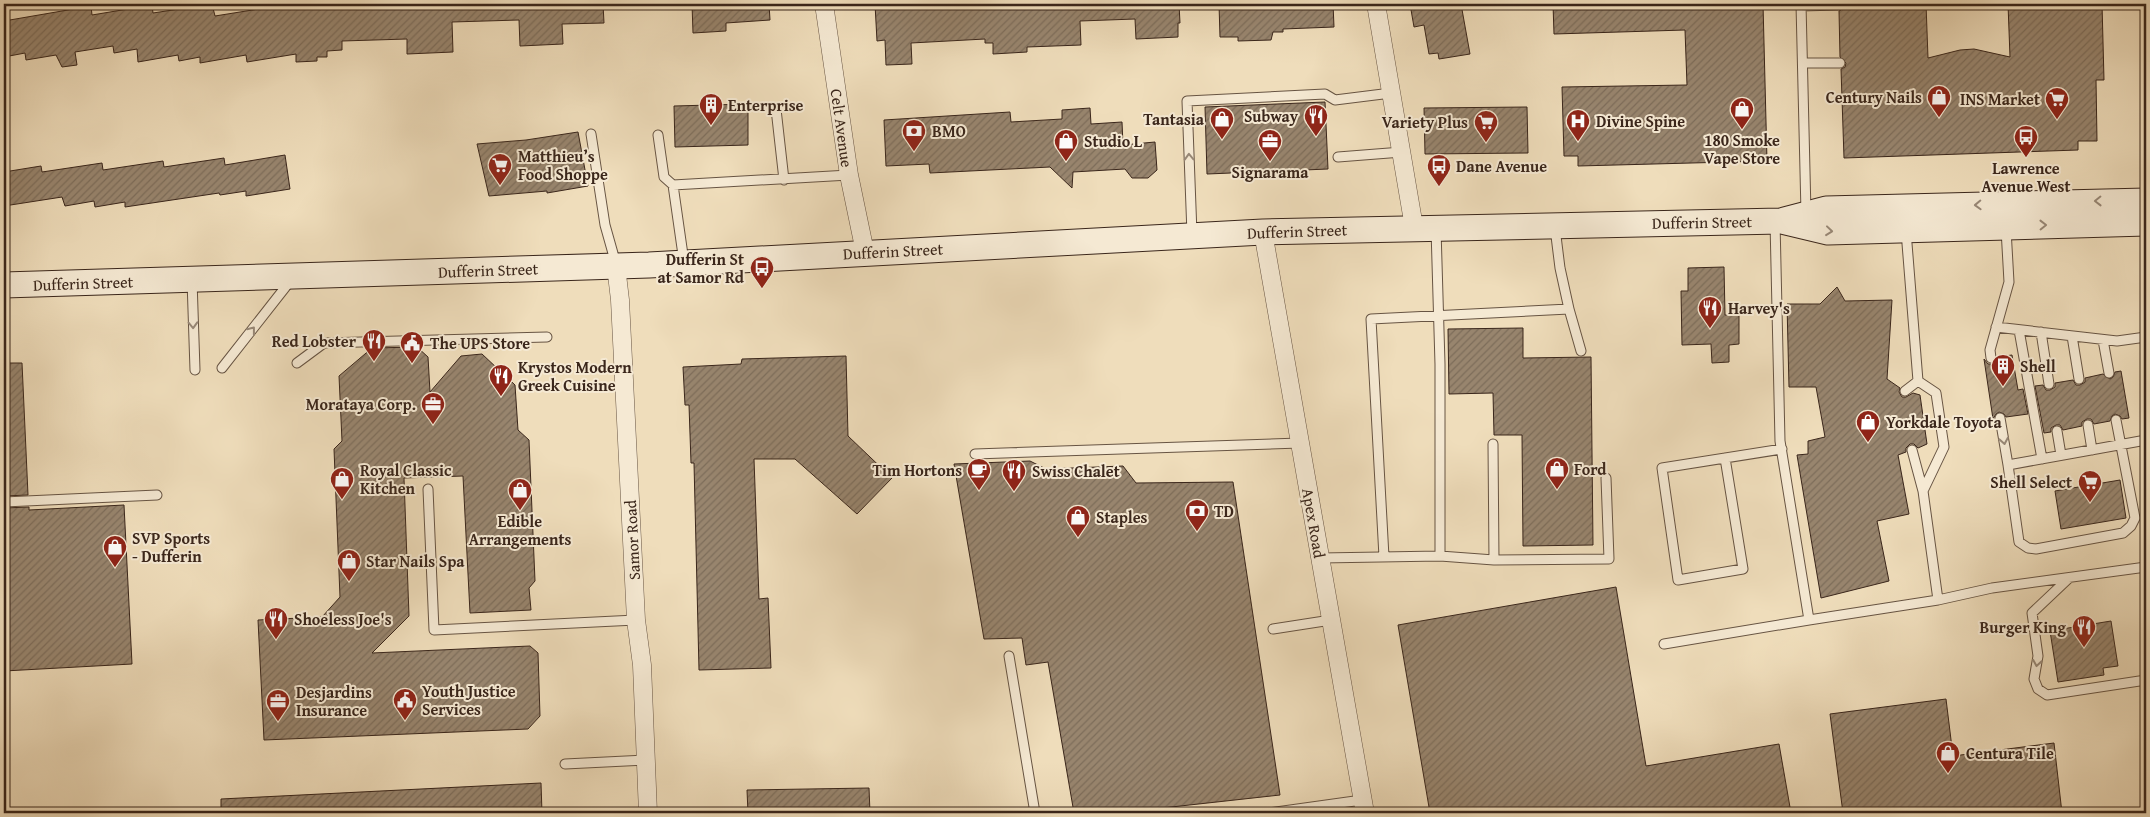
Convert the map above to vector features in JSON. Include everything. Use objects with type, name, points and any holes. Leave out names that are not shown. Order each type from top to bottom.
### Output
[{"type":"main road","name":"Dufferin Street","points":[[4,285],[616,266],[1263,232],[1425,227],[1778,221],[1826,209],[2146,201]]},
{"type":"main road","name":"Dufferin Street","points":[[1778,221],[1828,232],[2146,223]]},
{"type":"street","name":"Celt Avenue","points":[[824,4],[849,175],[865,252]]},
{"type":"street","points":[[1376,4],[1402,152],[1425,227]]},
{"type":"street","name":"Apex Road","points":[[1263,232],[1364,807]]},
{"type":"street","name":"Samor Road","points":[[616,266],[620,300],[636,620],[642,665],[648,813]]},
{"type":"lane","points":[[1806,214],[1801,5],[1839,5]]},
{"type":"lane","points":[[1802,63],[1840,63]]},
{"type":"lane","points":[[1192,236],[1187,101],[1324,94],[1335,100],[1392,94]]},
{"type":"lane","points":[[776,109],[784,180]]},
{"type":"lane","points":[[591,134],[604,225],[616,266]]},
{"type":"lane","points":[[658,135],[664,177],[672,185],[684,263]]},
{"type":"lane","points":[[1338,157],[1402,152]]},
{"type":"lane","points":[[672,185],[849,175]]},
{"type":"lane","points":[[1778,221],[1782,449],[1809,620]]},
{"type":"lane","points":[[1555,226],[1560,268],[1581,351]]},
{"type":"lane","points":[[1991,358],[1990,350],[2009,282],[2006,226]]},
{"type":"lane","points":[[1425,227],[1439,315],[1440,556]]},
{"type":"lane","points":[[1906,231],[1918,381]]},
{"type":"lane","points":[[222,368],[294,276]]},
{"type":"lane","points":[[192,280],[195,370]]},
{"type":"lane","points":[[1384,557],[1371,318],[1569,309]]},
{"type":"lane","points":[[1996,327],[2117,341],[2146,337]]},
{"type":"lane","points":[[2019,330],[2042,459]]},
{"type":"lane","points":[[2041,332],[2049,384]]},
{"type":"lane","points":[[2072,336],[2079,379]]},
{"type":"lane","points":[[297,364],[324,343],[546,337]]},
{"type":"lane","points":[[2103,340],[2108,374]]},
{"type":"lane","points":[[1905,391],[1918,381]]},
{"type":"lane","points":[[1918,381],[1936,393],[1944,447],[1923,491]]},
{"type":"lane","points":[[2000,418],[2019,542],[2028,548],[2036,549],[2123,533],[2136,518],[2116,420]]},
{"type":"lane","points":[[2088,425],[2092,450]]},
{"type":"lane","points":[[2056,431],[2061,456]]},
{"type":"lane","points":[[2008,465],[2146,440]]},
{"type":"lane","points":[[975,454],[1300,444]]},
{"type":"lane","points":[[1493,444],[1494,560]]},
{"type":"lane","points":[[1726,458],[1743,569],[1678,580],[1662,468],[1782,449]]},
{"type":"lane","points":[[1912,450],[1923,491],[1938,600]]},
{"type":"lane","points":[[1321,558],[1440,556],[1494,560],[1609,559],[1606,478]]},
{"type":"lane","points":[[428,489],[434,630],[636,620]]},
{"type":"lane","points":[[4,502],[157,495]]},
{"type":"lane","points":[[1664,644],[1938,600],[1992,588],[2146,568]]},
{"type":"lane","points":[[2069,578],[2032,613],[2038,656],[2034,679],[2038,689],[2047,695],[2146,680]]},
{"type":"lane","points":[[1273,629],[1331,620]]},
{"type":"lane","points":[[1009,656],[1035,813]]},
{"type":"lane","points":[[566,764],[646,760]]},
{"type":"lane","points":[[1269,813],[1364,807]]},
{"type":"building","points":[[212,4],[215,16],[290,4],[603,4],[604,23],[562,24],[563,44],[520,46],[519,20],[452,22],[453,52],[407,54],[407,39],[342,41],[342,50],[327,51],[327,57],[317,57],[317,61],[296,62],[296,54],[247,62],[246,55],[200,63],[200,57],[179,61],[178,55],[138,62],[137,49],[114,53],[113,46],[75,52],[77,65],[62,67],[56,55],[26,60],[25,53],[4,57],[4,21],[91,6],[92,15],[152,5],[153,13]]},
{"type":"building","points":[[692,4],[769,4],[770,20],[726,23],[726,31],[693,33]]},
{"type":"building","points":[[875,4],[1179,4],[1180,23],[1178,23],[1178,37],[1136,39],[1135,19],[1080,21],[1081,45],[1027,47],[1027,52],[993,54],[993,43],[985,43],[985,39],[911,43],[912,64],[886,65],[885,40],[877,41]]},
{"type":"building","points":[[1219,4],[1333,4],[1334,27],[1283,29],[1283,32],[1273,32],[1271,40],[1238,41],[1238,37],[1220,37]]},
{"type":"building","points":[[1410,4],[1461,4],[1470,54],[1439,59],[1438,53],[1429,54],[1424,25],[1414,27]]},
{"type":"building","points":[[1553,4],[1763,4],[1767,161],[1578,166],[1578,156],[1564,156],[1562,87],[1687,85],[1685,30],[1554,34]]},
{"type":"building","points":[[1845,4],[1926,4],[1928,58],[1960,50],[1974,49],[2010,57],[2008,4],[2102,4],[2104,80],[2096,80],[2097,141],[2078,141],[2078,150],[1844,158],[1841,69],[1845,67],[1846,63],[1840,57],[1839,11],[1844,8]]},
{"type":"building","points":[[1325,102],[1328,169],[1207,174],[1205,107]]},
{"type":"building","name":"Enterprise","points":[[748,104],[748,145],[675,147],[674,106]]},
{"type":"building","points":[[1527,107],[1528,153],[1425,154],[1424,108]]},
{"type":"building","points":[[1090,108],[1091,124],[1122,122],[1123,145],[1155,142],[1157,170],[1148,178],[1132,178],[1125,169],[1073,172],[1072,188],[1050,167],[930,173],[929,164],[886,166],[884,120],[1010,112],[1011,122],[1062,119],[1062,110]]},
{"type":"building","points":[[578,132],[588,186],[547,193],[547,191],[489,196],[477,144],[526,140]]},
{"type":"building","points":[[285,155],[290,189],[246,196],[246,191],[220,195],[219,193],[125,207],[125,202],[95,207],[94,201],[65,206],[62,197],[4,206],[4,172],[41,166],[42,172],[102,163],[103,170],[163,161],[164,167],[224,158],[225,165]]},
{"type":"building","name":"Harvey's","points":[[1724,267],[1725,315],[1739,315],[1739,344],[1729,345],[1729,362],[1712,363],[1711,344],[1682,345],[1681,291],[1688,291],[1688,268]]},
{"type":"building","name":"Yorkdale Toyota","points":[[1837,287],[1845,301],[1892,300],[1887,379],[1900,388],[1899,392],[1902,397],[1913,393],[1920,395],[1927,444],[1918,448],[1914,444],[1910,444],[1906,448],[1906,452],[1898,455],[1909,514],[1877,521],[1889,581],[1821,598],[1797,455],[1808,454],[1808,441],[1825,437],[1816,387],[1789,387],[1787,304],[1820,304]]},
{"type":"building","name":"Ford","points":[[1523,328],[1523,358],[1591,357],[1593,545],[1523,546],[1522,435],[1494,435],[1493,393],[1449,394],[1448,329]]},
{"type":"building","points":[[417,347],[428,357],[430,392],[461,356],[482,354],[515,385],[518,430],[529,440],[535,581],[529,588],[531,610],[470,613],[463,476],[404,478],[409,616],[372,653],[530,646],[538,653],[540,716],[528,729],[264,740],[258,620],[322,617],[340,597],[334,449],[342,441],[339,376],[372,348]]},
{"type":"building","name":"Shell","points":[[2012,355],[2018,390],[2023,389],[2028,414],[2006,417],[1999,412],[1993,419],[1984,359],[1988,364],[1992,364],[1997,361],[1997,357]]},
{"type":"building","points":[[846,356],[848,436],[892,478],[857,514],[795,459],[754,459],[759,599],[768,598],[771,668],[699,670],[694,463],[691,463],[689,405],[685,405],[683,367],[741,364],[742,359]]},
{"type":"building","points":[[4,363],[22,363],[28,495],[4,496]]},
{"type":"building","points":[[2121,371],[2129,418],[2122,419],[2115,414],[2110,421],[2094,424],[2091,419],[2087,419],[2082,422],[2082,426],[2063,430],[2060,425],[2056,425],[2051,428],[2051,432],[2044,433],[2035,386],[2043,385],[2046,390],[2050,390],[2055,387],[2055,383],[2073,380],[2076,385],[2080,385],[2085,382],[2085,378],[2103,374],[2110,379],[2115,372]]},
{"type":"building","points":[[1030,461],[1046,469],[1123,466],[1136,483],[1233,482],[1280,795],[1117,813],[1074,813],[1048,662],[1026,665],[1022,638],[984,639],[954,464]]},
{"type":"building","name":"Shell Select","points":[[2120,480],[2126,518],[2061,529],[2055,491]]},
{"type":"building","points":[[124,505],[132,664],[4,671],[4,508],[29,507],[29,510]]},
{"type":"building","points":[[1616,587],[1646,766],[1779,744],[1791,813],[1430,813],[1398,625]]},
{"type":"building","name":"Burger King","points":[[2111,621],[2118,666],[2103,668],[2104,675],[2058,682],[2050,631]]},
{"type":"building","name":"Centura Tile","points":[[1946,699],[1953,756],[2054,743],[2062,813],[1843,813],[1830,714]]},
{"type":"building","points":[[541,783],[542,813],[221,813],[221,799]]},
{"type":"building","points":[[869,788],[870,813],[748,813],[747,790]]},
{"type":"place","name":"Century Nails","points":[[1939,118]]},
{"type":"place","name":"INS Market","points":[[2057,120]]},
{"type":"place","name":"Enterprise","points":[[711,126]]},
{"type":"place","name":"180 Smoke Vape Store","points":[[1742,130]]},
{"type":"place","name":"Subway","points":[[1316,137]]},
{"type":"place","name":"Tantasia","points":[[1222,140]]},
{"type":"place","name":"Divine Spine","points":[[1578,142]]},
{"type":"place","name":"Variety Plus","points":[[1486,143]]},
{"type":"place","name":"BMO","points":[[914,152]]},
{"type":"place","name":"Lawrence Avenue West","points":[[2026,158]]},
{"type":"place","name":"Studio L","points":[[1066,162]]},
{"type":"place","name":"Signarama","points":[[1270,162]]},
{"type":"place","name":"Matthieu’s Food Shoppe","points":[[500,186]]},
{"type":"place","name":"Dane Avenue","points":[[1439,187]]},
{"type":"place","name":"Dufferin St at Samor Rd","points":[[762,289]]},
{"type":"place","name":"Harvey's","points":[[1710,329]]},
{"type":"place","name":"Red Lobster","points":[[374,362]]},
{"type":"place","name":"The UPS Store","points":[[412,364]]},
{"type":"place","name":"Shell","points":[[2003,387]]},
{"type":"place","name":"Krystos Modern Greek Cuisine","points":[[501,397]]},
{"type":"place","name":"Morataya Corp.","points":[[433,425]]},
{"type":"place","name":"Yorkdale Toyota","points":[[1868,443]]},
{"type":"place","name":"Ford","points":[[1557,490]]},
{"type":"place","name":"Tim Hortons","points":[[979,491]]},
{"type":"place","name":"Swiss Chalet","points":[[1014,492]]},
{"type":"place","name":"Royal Classic Kitchen","points":[[342,500]]},
{"type":"place","name":"Shell Select","points":[[2090,503]]},
{"type":"place","name":"Edible Arrangements","points":[[520,511]]},
{"type":"place","name":"TD","points":[[1197,532]]},
{"type":"place","name":"Staples","points":[[1078,538]]},
{"type":"place","name":"SVP Sports - Dufferin","points":[[115,568]]},
{"type":"place","name":"Star Nails Spa","points":[[349,582]]},
{"type":"place","name":"Shoeless Joe's","points":[[276,640]]},
{"type":"place","name":"Burger King","points":[[2084,648]]},
{"type":"place","name":"Youth Justice Services","points":[[405,721]]},
{"type":"place","name":"Desjardins Insurance","points":[[278,722]]},
{"type":"place","name":"Centura Tile","points":[[1948,774]]}]
